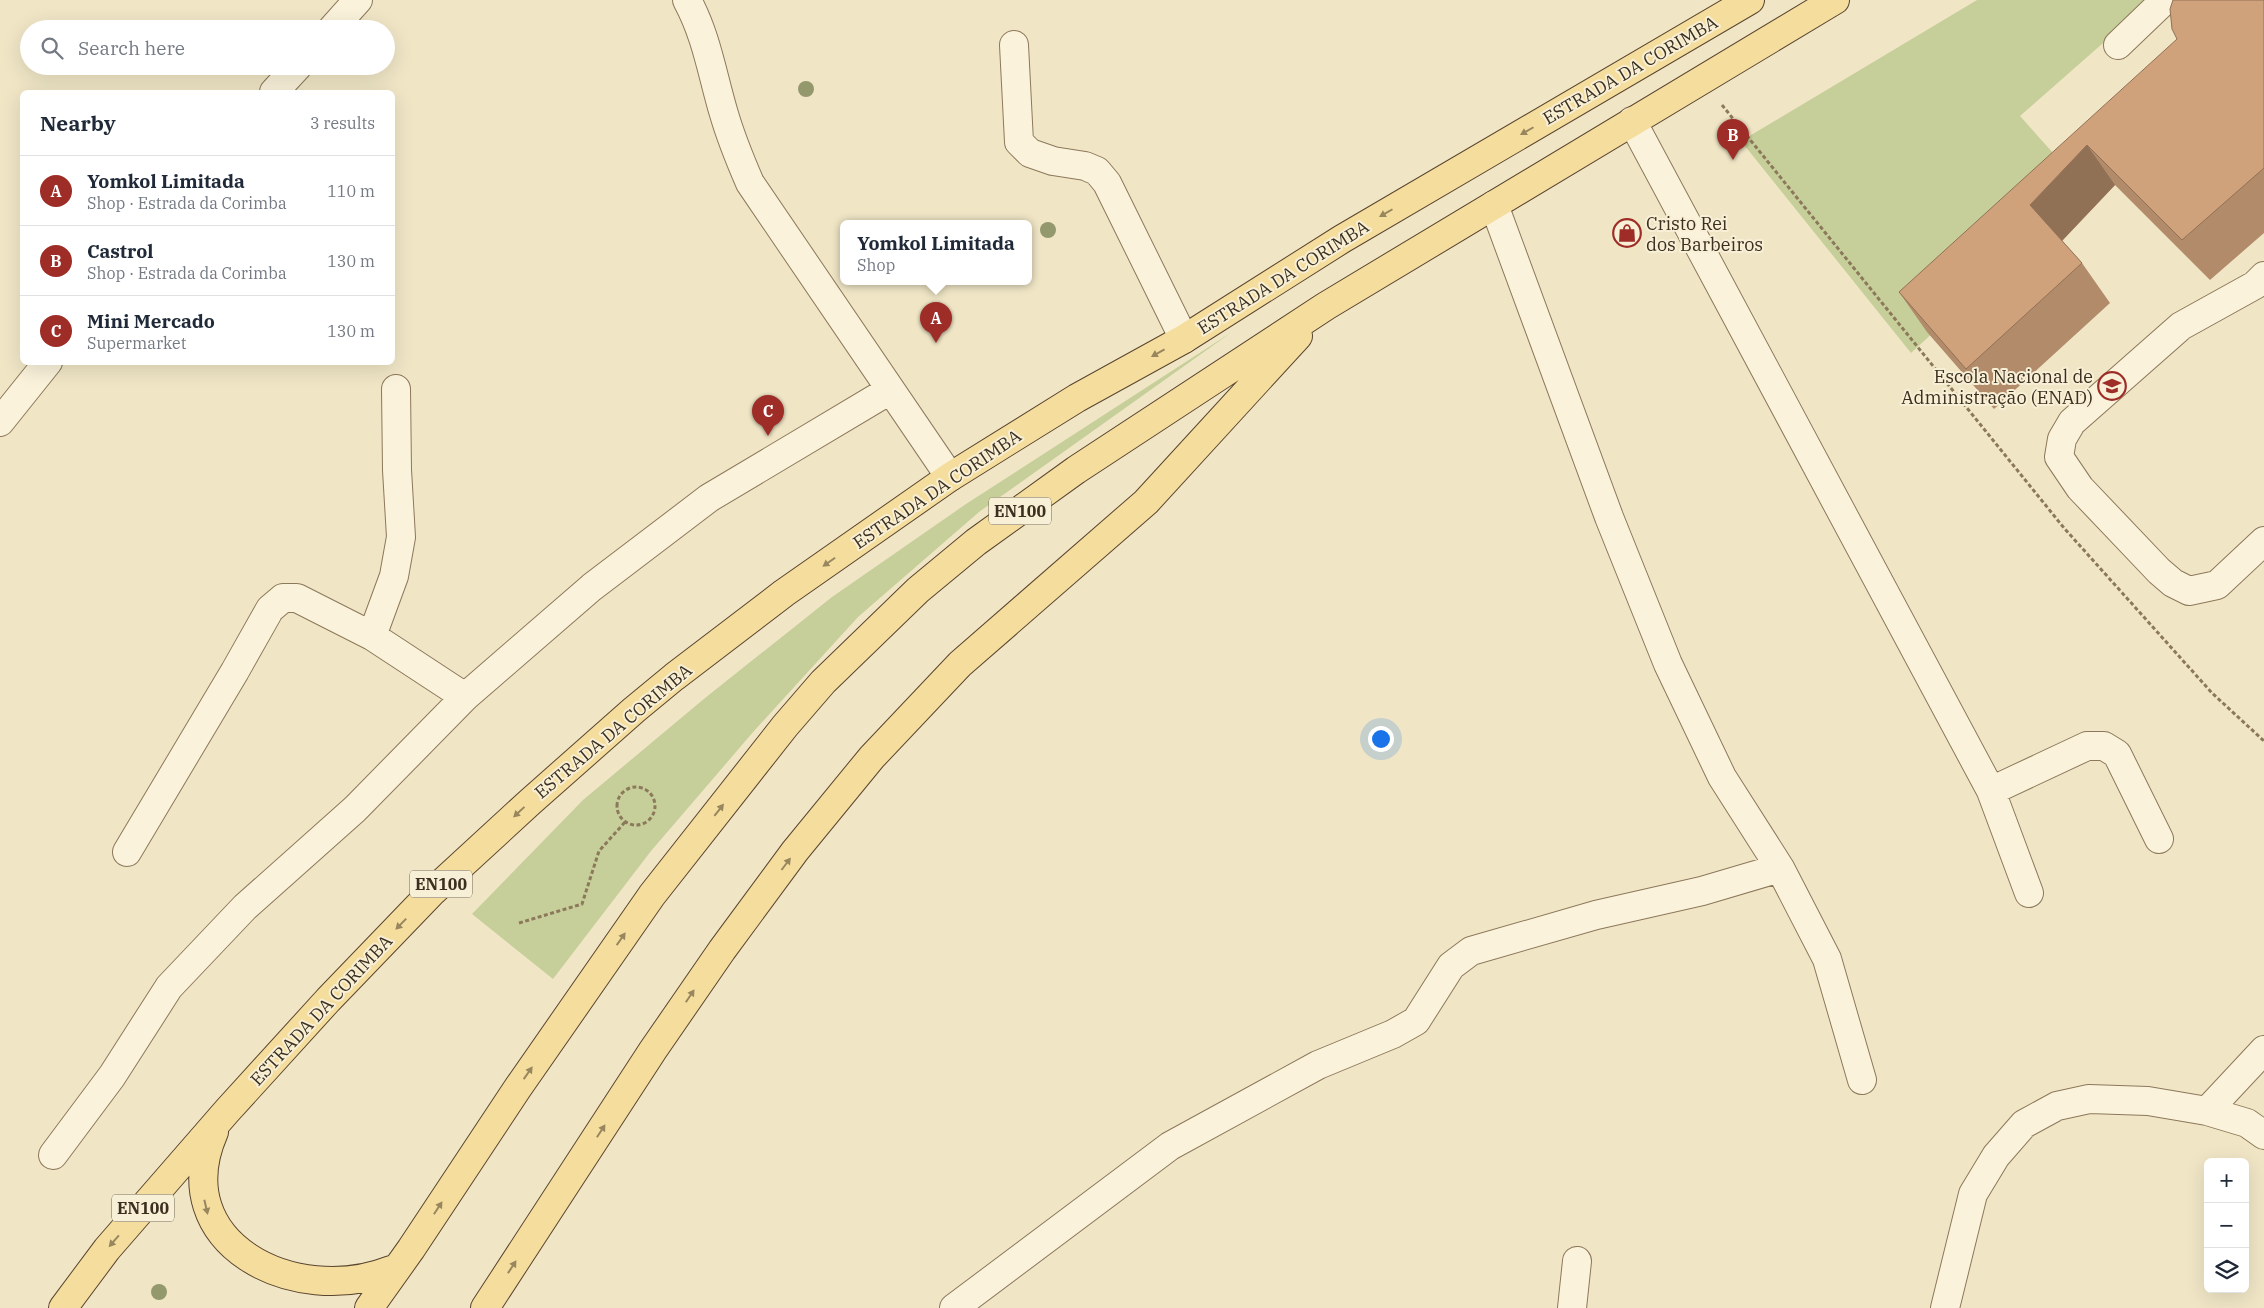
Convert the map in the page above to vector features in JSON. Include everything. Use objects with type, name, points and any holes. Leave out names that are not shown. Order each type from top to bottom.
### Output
[{"type":"main road","name":"ESTRADA DA CORIMBA","points":[[227,1112],[328,1000],[431,892],[634,710],[784,593],[950,477],[1077,398],[1184,339],[1342,239],[1750,0]]},
{"type":"main road","name":"EN100","points":[[369,1308],[411,1249],[517,1089],[652,895],[785,726],[823,682],[918,590],[976,542],[1076,470],[1326,306],[1835,0]]},
{"type":"main road","name":"EN100","points":[[485,1308],[653,1050],[722,950],[795,851],[872,757],[960,664],[1146,502],[1326,306]]},
{"type":"main road","name":"EN100","points":[[63,1308],[107,1249],[227,1112]]},
{"type":"main road","points":[[227,1112],[213,1136],[204,1163],[204,1201],[209,1220],[217,1237],[227,1253],[249,1274],[273,1288],[292,1294],[330,1296],[367,1286],[399,1264],[411,1249]]},
{"type":"street","points":[[340,20],[358,0]]},
{"type":"street","points":[[687,0],[700,25],[727,123],[750,183],[950,477]]},
{"type":"street","points":[[2118,45],[2165,0]]},
{"type":"street","points":[[1014,45],[1019,142],[1030,153],[1053,161],[1085,166],[1097,171],[1107,183],[1184,339]]},
{"type":"street","points":[[276,90],[290,75]]},
{"type":"street","points":[[1632,121],[1992,791],[2029,893]]},
{"type":"street","points":[[1494,205],[1609,517],[1668,664],[1722,777],[1780,868],[1827,959],[1862,1080]]},
{"type":"street","points":[[2264,276],[2255,285],[2181,326],[2072,422],[2062,439],[2059,457],[2080,488],[2159,571],[2173,583],[2189,590],[2217,585],[2264,541]]},
{"type":"street","points":[[0,422],[46,365]]},
{"type":"street","points":[[372,636],[394,576],[401,537],[397,470],[396,389]]},
{"type":"street","points":[[53,1155],[112,1076],[169,987],[245,907],[355,809],[465,698],[592,587],[709,498],[890,390]]},
{"type":"street","points":[[127,852],[270,609],[284,598],[297,598],[372,636],[465,698]]},
{"type":"street","points":[[1992,791],[2087,746],[2104,746],[2117,754],[2159,839]]},
{"type":"street","points":[[954,1308],[1170,1146],[1318,1065],[1393,1034],[1416,1021],[1451,966],[1471,951],[1596,915],[1702,891],[1780,868]]},
{"type":"street","points":[[2207,1111],[2264,1050]]},
{"type":"street","points":[[1946,1308],[1973,1194],[1996,1156],[2024,1124],[2056,1106],[2089,1099],[2148,1101],[2207,1111],[2247,1123],[2264,1135]]},
{"type":"street","points":[[1572,1308],[1577,1261]]},
{"type":"path","points":[[1703,78],[1740,129],[2064,528],[2212,693],[2264,741]]},
{"type":"path","points":[[633,787],[650,792],[655,808],[650,819],[638,825],[626,821],[618,811],[619,798],[623,793],[633,787]]},
{"type":"path","points":[[519,923],[582,904],[599,851],[626,821]]},
{"type":"green space","points":[[1977,0],[2152,0],[2020,116],[2087,191],[1911,353],[1741,141]]},
{"type":"green space","points":[[1232,332],[979,512],[858,617],[754,731],[651,851],[553,979],[472,914],[583,800],[705,698],[832,597],[966,504]]},
{"type":"building","points":[[2173,0],[2264,0],[2264,168],[2182,240],[2087,145],[2030,205],[2082,263],[1966,369],[1899,292],[2177,39],[2172,29],[2170,9]]},
{"type":"place","name":"Castrol","points":[[1733,160]]},
{"type":"place","name":"Cristo Rei dos Barbeiros","points":[[1627,233]]},
{"type":"place","name":"Yomkol Limitada","points":[[936,343]]},
{"type":"place","name":"Escola Nacional de Administração (ENAD)","points":[[2112,386]]},
{"type":"place","name":"Mini Mercado","points":[[768,436]]}]
